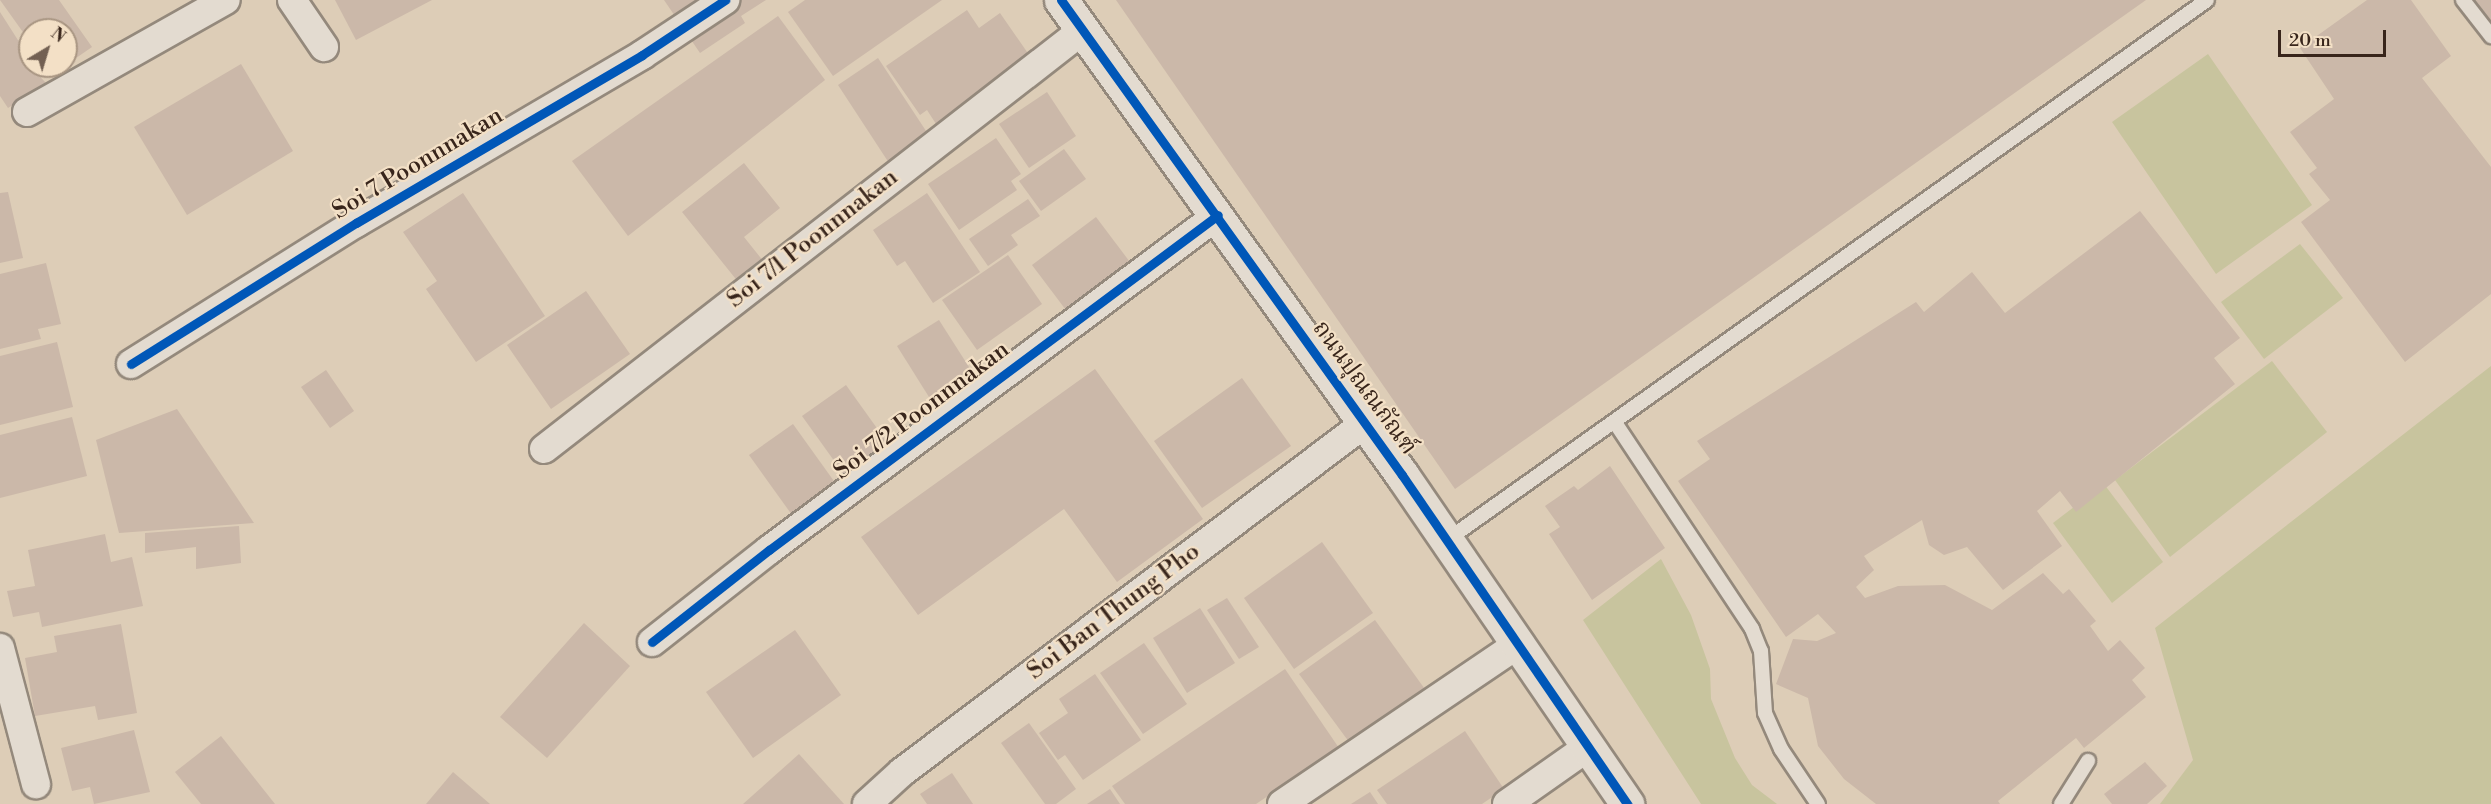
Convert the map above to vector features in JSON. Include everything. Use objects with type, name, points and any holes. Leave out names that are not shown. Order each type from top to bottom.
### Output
[{"type":"street","points":[[27,112],[226,0]]},
{"type":"street","points":[[292,0],[324,47]]},
{"type":"street","name":"Soi 7 Poonnnakan","points":[[131,364],[356,223],[642,55],[725,0]]},
{"type":"street","name":"ถนนปุณณกัณฑ์","points":[[1061,0],[1218,215],[1520,643],[1628,804]]},
{"type":"street","name":"Soi 7/1 Poonnnakan","points":[[544,449],[1083,30]]},
{"type":"street","name":"Soi 7/2 Poonnnakan","points":[[652,642],[769,550],[1218,215]]},
{"type":"street","name":"Soi Ban Thung Pho","points":[[867,804],[902,772],[1364,424]]},
{"type":"street","points":[[1281,804],[1520,643]]},
{"type":"street","points":[[0,648],[36,784]]},
{"type":"street","points":[[1507,804],[1588,747]]},
{"type":"lane","points":[[1447,540],[1616,424],[2207,0]]},
{"type":"lane","points":[[2463,0],[2491,36]]},
{"type":"lane","points":[[1616,424],[1752,629],[1761,651],[1765,713],[1781,749],[1818,804]]},
{"type":"lane","points":[[2061,804],[2088,761]]},
{"type":"shaded area","points":[[2208,54],[2312,205],[2216,274],[2112,122]]},
{"type":"shaded area","points":[[2300,244],[2343,298],[2264,359],[2221,302]]},
{"type":"shaded area","points":[[2272,361],[2327,432],[2170,557],[2115,480]]},
{"type":"shaded area","points":[[2491,366],[2491,804],[2160,804],[2193,760],[2155,628]]},
{"type":"shaded area","points":[[2104,484],[2163,562],[2112,603],[2053,523]]},
{"type":"shaded area","points":[[1661,559],[1691,615],[1710,669],[1711,699],[1735,758],[1752,785],[1777,804],[1701,804],[1583,620]]},
{"type":"building","points":[[0,0],[59,0],[72,18],[18,18],[18,25]]},
{"type":"building","points":[[335,0],[432,0],[356,40]]},
{"type":"building","points":[[664,0],[766,0],[741,16],[745,23],[700,53]]},
{"type":"building","points":[[805,0],[942,0],[833,76],[788,12]]},
{"type":"building","points":[[1116,0],[2146,0],[1455,489]]},
{"type":"building","points":[[2367,0],[2411,0],[2451,56],[2422,78],[2491,167],[2491,294],[2405,362],[2301,222],[2330,200],[2309,174],[2317,168],[2290,132],[2334,99],[2300,48]]},
{"type":"building","points":[[2473,0],[2491,0],[2491,26],[2488,21]]},
{"type":"building","points":[[967,10],[979,28],[1000,13],[1034,62],[938,127],[927,110],[920,115],[886,66]]},
{"type":"building","points":[[0,12],[18,40],[18,78],[41,78],[46,83],[8,108],[0,96]]},
{"type":"building","points":[[778,16],[825,80],[628,236],[572,161]]},
{"type":"building","points":[[78,27],[92,47],[78,57]]},
{"type":"building","points":[[878,58],[930,137],[889,163],[838,85]]},
{"type":"building","points":[[241,64],[293,151],[187,215],[134,127]]},
{"type":"building","points":[[1047,92],[1076,136],[1029,168],[999,124]]},
{"type":"building","points":[[996,138],[1021,174],[1011,181],[1017,190],[959,230],[928,184]]},
{"type":"building","points":[[1064,149],[1086,179],[1041,211],[1019,181]]},
{"type":"building","points":[[744,163],[780,208],[744,237],[764,262],[739,283],[682,212]]},
{"type":"building","points":[[8,192],[23,258],[0,263],[0,193]]},
{"type":"building","points":[[463,193],[545,316],[476,362],[426,289],[437,281],[403,232]]},
{"type":"building","points":[[927,193],[980,272],[933,303],[905,261],[897,266],[873,230]]},
{"type":"building","points":[[1028,199],[1040,216],[1011,235],[1018,245],[988,266],[969,239]]},
{"type":"building","points":[[2140,211],[2240,338],[2214,358],[2235,384],[2076,512],[2060,491],[2037,511],[2062,546],[2003,590],[1967,547],[1944,555],[1929,545],[1922,520],[1864,556],[1874,570],[1856,587],[1865,598],[1898,586],[1945,585],[1992,610],[2043,573],[2063,594],[2069,589],[2096,621],[2090,626],[2108,651],[2120,640],[2145,668],[2132,680],[2146,697],[2084,748],[2076,738],[1998,801],[2000,804],[1876,804],[1844,779],[1818,746],[1808,698],[1776,684],[1793,639],[1817,641],[1836,633],[1818,614],[1786,637],[1678,481],[1710,459],[1697,441],[1916,302],[1924,312],[1972,272],[2005,313]]},
{"type":"building","points":[[1096,217],[1148,286],[1084,334],[1032,265]]},
{"type":"building","points":[[1008,255],[1042,304],[977,350],[942,300]]},
{"type":"building","points":[[46,263],[61,324],[38,329],[41,339],[0,349],[0,274]]},
{"type":"building","points":[[586,291],[630,354],[551,409],[507,345]]},
{"type":"building","points":[[939,320],[976,378],[934,405],[897,346]]},
{"type":"building","points":[[57,342],[73,407],[0,425],[0,356]]},
{"type":"building","points":[[1095,369],[1203,519],[1117,582],[1064,509],[918,615],[861,537]]},
{"type":"building","points":[[326,370],[354,411],[330,428],[301,387]]},
{"type":"building","points":[[1242,378],[1291,446],[1202,508],[1154,441]]},
{"type":"building","points":[[846,385],[889,445],[845,476],[802,416]]},
{"type":"building","points":[[177,409],[254,523],[119,533],[96,440]]},
{"type":"building","points":[[72,417],[87,476],[0,498],[0,435]]},
{"type":"building","points":[[793,424],[836,484],[792,515],[749,455]]},
{"type":"building","points":[[1610,466],[1665,548],[1592,600],[1549,534],[1560,527],[1545,506],[1574,486],[1578,490]]},
{"type":"building","points":[[239,526],[241,563],[196,569],[196,547],[145,553],[145,533]]},
{"type":"building","points":[[105,534],[111,562],[132,557],[143,606],[42,627],[39,612],[13,617],[7,591],[35,586],[28,550]]},
{"type":"building","points":[[1322,542],[1373,613],[1294,669],[1244,598]]},
{"type":"building","points":[[1227,598],[1259,647],[1239,659],[1207,610]]},
{"type":"building","points":[[1200,608],[1235,663],[1187,693],[1153,638]]},
{"type":"building","points":[[1375,620],[1427,692],[1352,746],[1299,674]]},
{"type":"building","points":[[584,623],[630,666],[547,758],[500,717]]},
{"type":"building","points":[[121,624],[137,713],[98,720],[95,706],[35,716],[25,658],[57,652],[54,636]]},
{"type":"building","points":[[795,630],[841,695],[753,758],[706,692]]},
{"type":"building","points":[[1144,643],[1187,704],[1143,734],[1100,673]]},
{"type":"building","points":[[1285,669],[1339,748],[1256,804],[1125,804],[1112,786]]},
{"type":"building","points":[[1095,674],[1141,740],[1083,780],[1065,755],[1058,760],[1039,733],[1068,713],[1059,699]]},
{"type":"building","points":[[1029,723],[1076,789],[1056,804],[1045,804],[1001,743]]},
{"type":"building","points":[[134,730],[150,792],[94,804],[90,787],[72,791],[61,748]]},
{"type":"building","points":[[1465,731],[1504,789],[1482,804],[1387,804],[1377,790]]},
{"type":"building","points":[[221,736],[275,804],[201,804],[175,772]]},
{"type":"building","points":[[799,754],[844,804],[743,804]]},
{"type":"building","points":[[2145,762],[2167,786],[2147,804],[2112,804],[2104,794]]},
{"type":"building","points":[[453,772],[490,804],[426,804]]},
{"type":"building","points":[[952,773],[973,804],[927,804],[920,794]]},
{"type":"building","points":[[1110,789],[1120,804],[1087,804]]},
{"type":"building","points":[[1370,792],[1378,804],[1351,804]]},
{"type":"cycle path","points":[[131,364],[356,223],[642,55],[725,0]]},
{"type":"cycle path","points":[[1061,0],[1402,475],[1627,804]]},
{"type":"cycle path","points":[[652,642],[769,550],[1218,215]]}]
